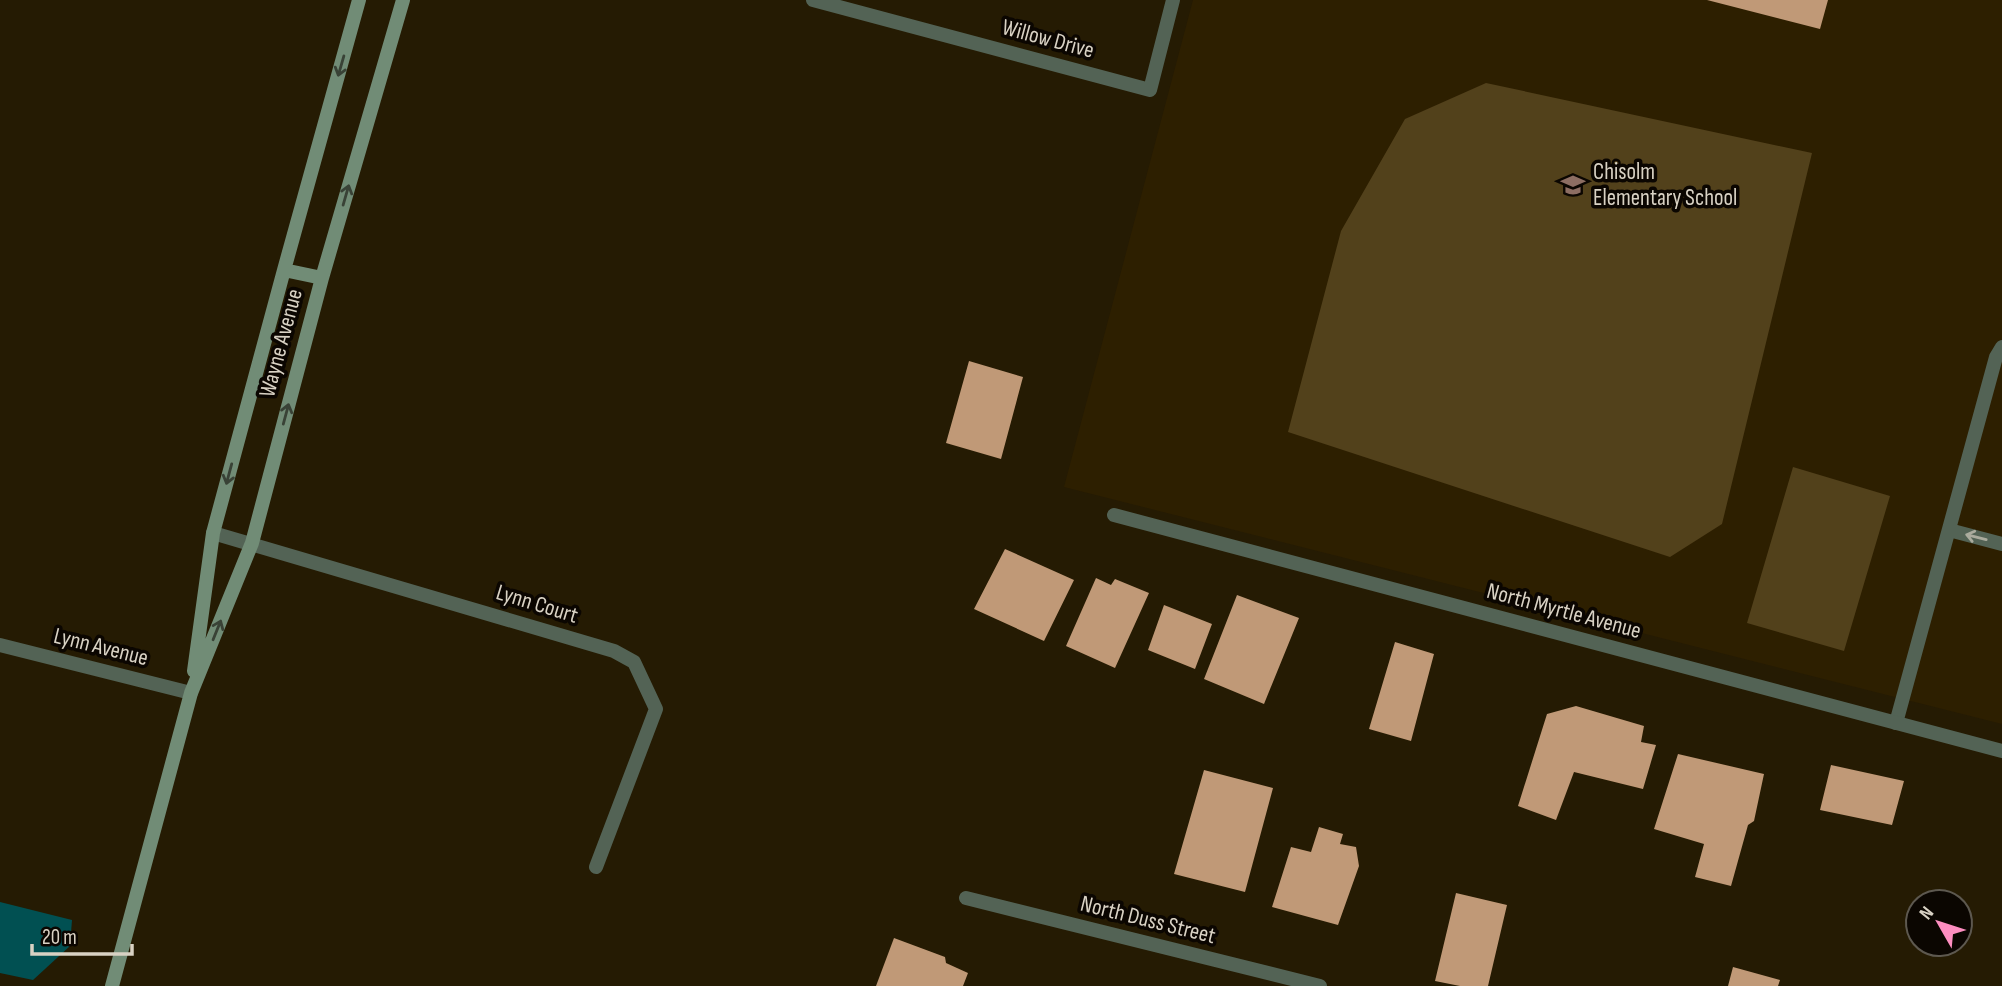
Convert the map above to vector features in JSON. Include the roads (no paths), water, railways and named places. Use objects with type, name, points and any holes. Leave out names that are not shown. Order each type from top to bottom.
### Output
[{"type":"street","name":"Wayne Avenue","points":[[191,693],[213,533],[359,0]]},
{"type":"street","name":"Wayne Avenue","points":[[112,986],[191,693],[252,543],[322,278],[403,0]]},
{"type":"street","name":"Willow Drive","points":[[813,0],[1150,90],[1173,0]]},
{"type":"street","points":[[284,270],[322,278]]},
{"type":"street","points":[[1896,723],[2000,354]]},
{"type":"street","name":"North Myrtle Avenue","points":[[1114,515],[2002,751]]},
{"type":"street","points":[[1949,530],[2002,544]]},
{"type":"street","name":"Lynn Court","points":[[213,533],[614,651],[634,662],[656,709],[596,867]]},
{"type":"street","name":"Lynn Avenue","points":[[0,645],[191,693]]},
{"type":"street","name":"North Duss Street","points":[[966,898],[1320,986]]},
{"type":"water","points":[[0,902],[72,920],[70,946],[33,980],[0,973]]},
{"type":"place","name":"Chisolm Elementary School","points":[[1573,185]]}]
